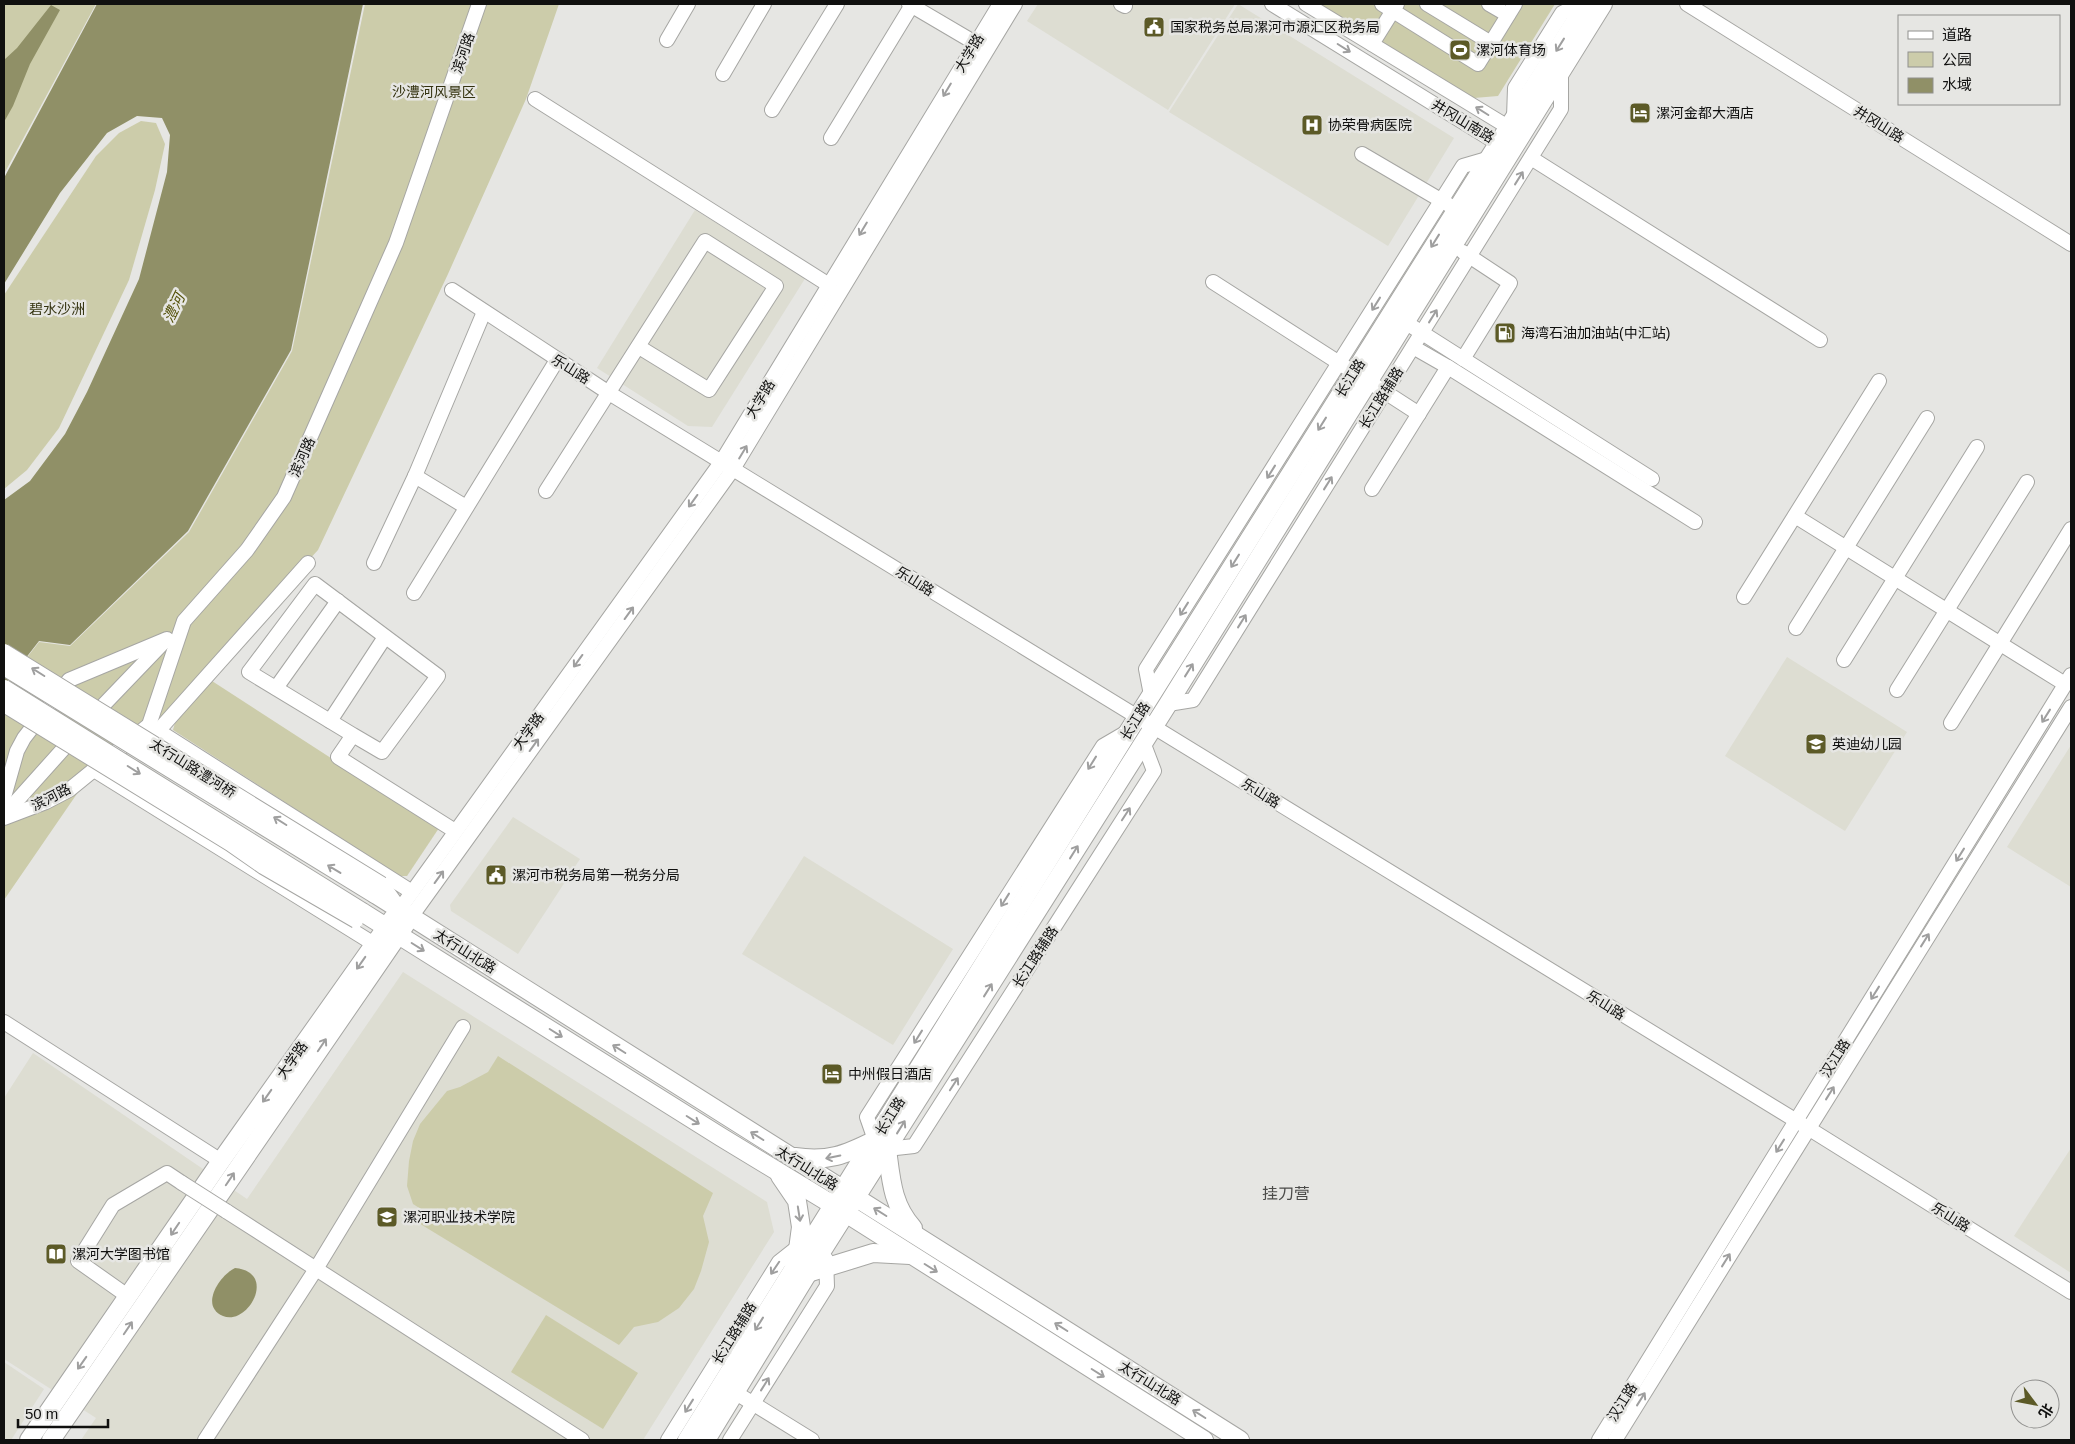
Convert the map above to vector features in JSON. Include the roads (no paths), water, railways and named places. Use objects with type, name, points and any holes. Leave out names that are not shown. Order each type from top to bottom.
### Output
[{"type":"main road","name":"长江路","points":[[706,1440],[736,1393],[802,1269],[812,1244],[844,1201],[881,1145],[1168,704],[1448,204],[1487,159],[1586,4]]},
{"type":"main road","name":"长江路","points":[[881,1145],[1151,695],[1353,372],[1404,322],[1603,4]]},
{"type":"main road","name":"太行山路澧河桥","points":[[4,666],[94,715],[378,889]]},
{"type":"main road","points":[[4,689],[71,739],[359,916]]},
{"type":"main road","name":"太行山北路","points":[[378,889],[405,913],[787,1156],[911,1255],[1204,1440]]},
{"type":"main road","name":"大学路","points":[[51,1440],[405,913]]},
{"type":"main road","name":"太行山北路","points":[[359,916],[392,931],[777,1171],[924,1240],[1240,1440]]},
{"type":"main road","name":"大学路","points":[[28,1440],[374,944],[392,931]]},
{"type":"main road","points":[[787,1156],[817,1160],[881,1145],[892,1190],[903,1217],[924,1240]]},
{"type":"main road","points":[[777,1171],[796,1201],[801,1227],[812,1244],[802,1269],[827,1267],[872,1253],[911,1255]]},
{"type":"main road","name":"长江路","points":[[687,1440],[802,1269]]},
{"type":"street","name":"滨河路","points":[[4,816],[46,802],[69,790],[96,767],[153,728],[184,621],[247,550],[284,497],[396,243],[479,4]]},
{"type":"street","points":[[667,40],[688,4]]},
{"type":"street","points":[[723,74],[764,4]]},
{"type":"street","points":[[772,110],[837,4]]},
{"type":"street","name":"大学路","points":[[405,913],[728,465],[981,47],[1000,4]]},
{"type":"street","name":"大学路","points":[[405,913],[412,892],[455,831],[728,465],[829,285],[981,47],[1015,4]]},
{"type":"street","name":"井冈山南路","points":[[1272,4],[1497,143],[1515,144],[1511,122],[1372,44],[1306,4]]},
{"type":"street","points":[[1427,4],[1491,43]]},
{"type":"street","points":[[1372,44],[1391,6],[1478,64],[1512,10],[1489,4]]},
{"type":"street","points":[[1511,122],[1515,88],[1562,13],[1580,4]]},
{"type":"street","name":"井冈山路","points":[[1687,4],[2071,244]]},
{"type":"street","points":[[831,138],[911,5],[981,47]]},
{"type":"street","name":"长江路辅路","points":[[1168,704],[1193,700],[1531,158],[1561,109],[1561,69]]},
{"type":"street","points":[[535,99],[829,285]]},
{"type":"street","points":[[1362,154],[1448,204]]},
{"type":"street","points":[[1531,158],[1820,340]]},
{"type":"street","points":[[546,491],[706,242],[776,286],[709,390],[639,347]]},
{"type":"street","points":[[1452,245],[1510,283],[1463,359]]},
{"type":"street","points":[[1213,282],[1418,414]]},
{"type":"street","name":"乐山路","points":[[452,290],[557,360],[728,465],[1133,725],[1153,727],[1802,1124],[2071,1292]]},
{"type":"street","points":[[374,563],[415,476],[484,312]]},
{"type":"street","points":[[1404,322],[1652,479]]},
{"type":"street","points":[[1413,347],[1695,522]]},
{"type":"street","points":[[414,593],[557,360]]},
{"type":"street","points":[[1372,489],[1448,367]]},
{"type":"street","points":[[1744,597],[1879,381]]},
{"type":"street","points":[[1796,628],[1927,418]]},
{"type":"street","points":[[1844,660],[1977,447]]},
{"type":"street","points":[[415,476],[466,507]]},
{"type":"street","points":[[1897,690],[2027,482]]},
{"type":"street","points":[[1795,516],[2000,644],[2068,680]]},
{"type":"street","points":[[1951,723],[2071,529]]},
{"type":"street","points":[[308,563],[153,728],[412,892]]},
{"type":"street","points":[[315,584],[385,637],[438,676],[382,752],[249,672],[315,584]]},
{"type":"street","points":[[276,688],[338,601]]},
{"type":"street","points":[[94,715],[184,621]]},
{"type":"street","points":[[330,721],[385,637]]},
{"type":"street","points":[[4,797],[17,751],[24,738],[69,680],[167,639]]},
{"type":"street","name":"太行山路澧河桥","points":[[4,651],[94,715]]},
{"type":"street","name":"汉江路","points":[[1615,1440],[2068,680]]},
{"type":"street","points":[[4,705],[71,739],[96,767],[374,944]]},
{"type":"street","name":"汉江路","points":[[1598,1440],[2071,707]]},
{"type":"street","points":[[353,735],[338,757],[455,831]]},
{"type":"street","points":[[4,816],[71,739]]},
{"type":"street","name":"长江路辅路","points":[[881,1145],[914,1146],[1154,771],[1144,742]]},
{"type":"street","points":[[96,767],[230,844],[263,867],[359,916]]},
{"type":"street","points":[[4,1022],[221,1162]]},
{"type":"street","points":[[205,1440],[316,1268],[463,1027]]},
{"type":"street","points":[[129,1296],[78,1262],[113,1205],[167,1173],[582,1440]]},
{"type":"street","points":[[730,1440],[826,1286],[827,1267],[812,1244]]},
{"type":"street","name":"长江路辅路","points":[[668,1440],[779,1262],[812,1244]]},
{"type":"street","points":[[736,1393],[812,1440]]},
{"type":"water","name":"澧河","points":[[97,4],[363,4],[291,350],[188,531],[70,645],[39,641],[4,686],[4,500],[30,481],[65,434],[87,392],[139,279],[167,172],[170,135],[162,118],[137,116],[107,133],[60,193],[4,284],[4,178]]},
{"type":"water","points":[[51,5],[60,10],[30,64],[13,106],[4,122],[4,60],[17,48]]},
{"type":"water","points":[[235,1268],[248,1272],[255,1279],[257,1288],[255,1297],[241,1313],[232,1317],[223,1316],[216,1311],[212,1298],[223,1277]]},
{"type":"place","name":"国家税务总局漯河市源汇区税务局","points":[[1154,27]]},
{"type":"place","name":"漯河体育场","points":[[1460,50]]},
{"type":"place","name":"漯河金都大酒店","points":[[1640,113]]},
{"type":"place","name":"协荣骨病医院","points":[[1312,125]]},
{"type":"place","name":"海湾石油加油站(中汇站)","points":[[1505,333]]},
{"type":"place","name":"英迪幼儿园","points":[[1816,744]]},
{"type":"place","name":"漯河市税务局第一税务分局","points":[[496,875]]},
{"type":"place","name":"中州假日酒店","points":[[832,1074]]},
{"type":"place","name":"漯河职业技术学院","points":[[387,1217]]},
{"type":"place","name":"漯河大学图书馆","points":[[56,1254]]},
{"type":"district","name":"挂刀营","points":[[1286,1193]]},
{"type":"park label","name":"沙澧河风景区","points":[[434,92]]},
{"type":"park label","name":"碧水沙洲","points":[[57,309]]}]
